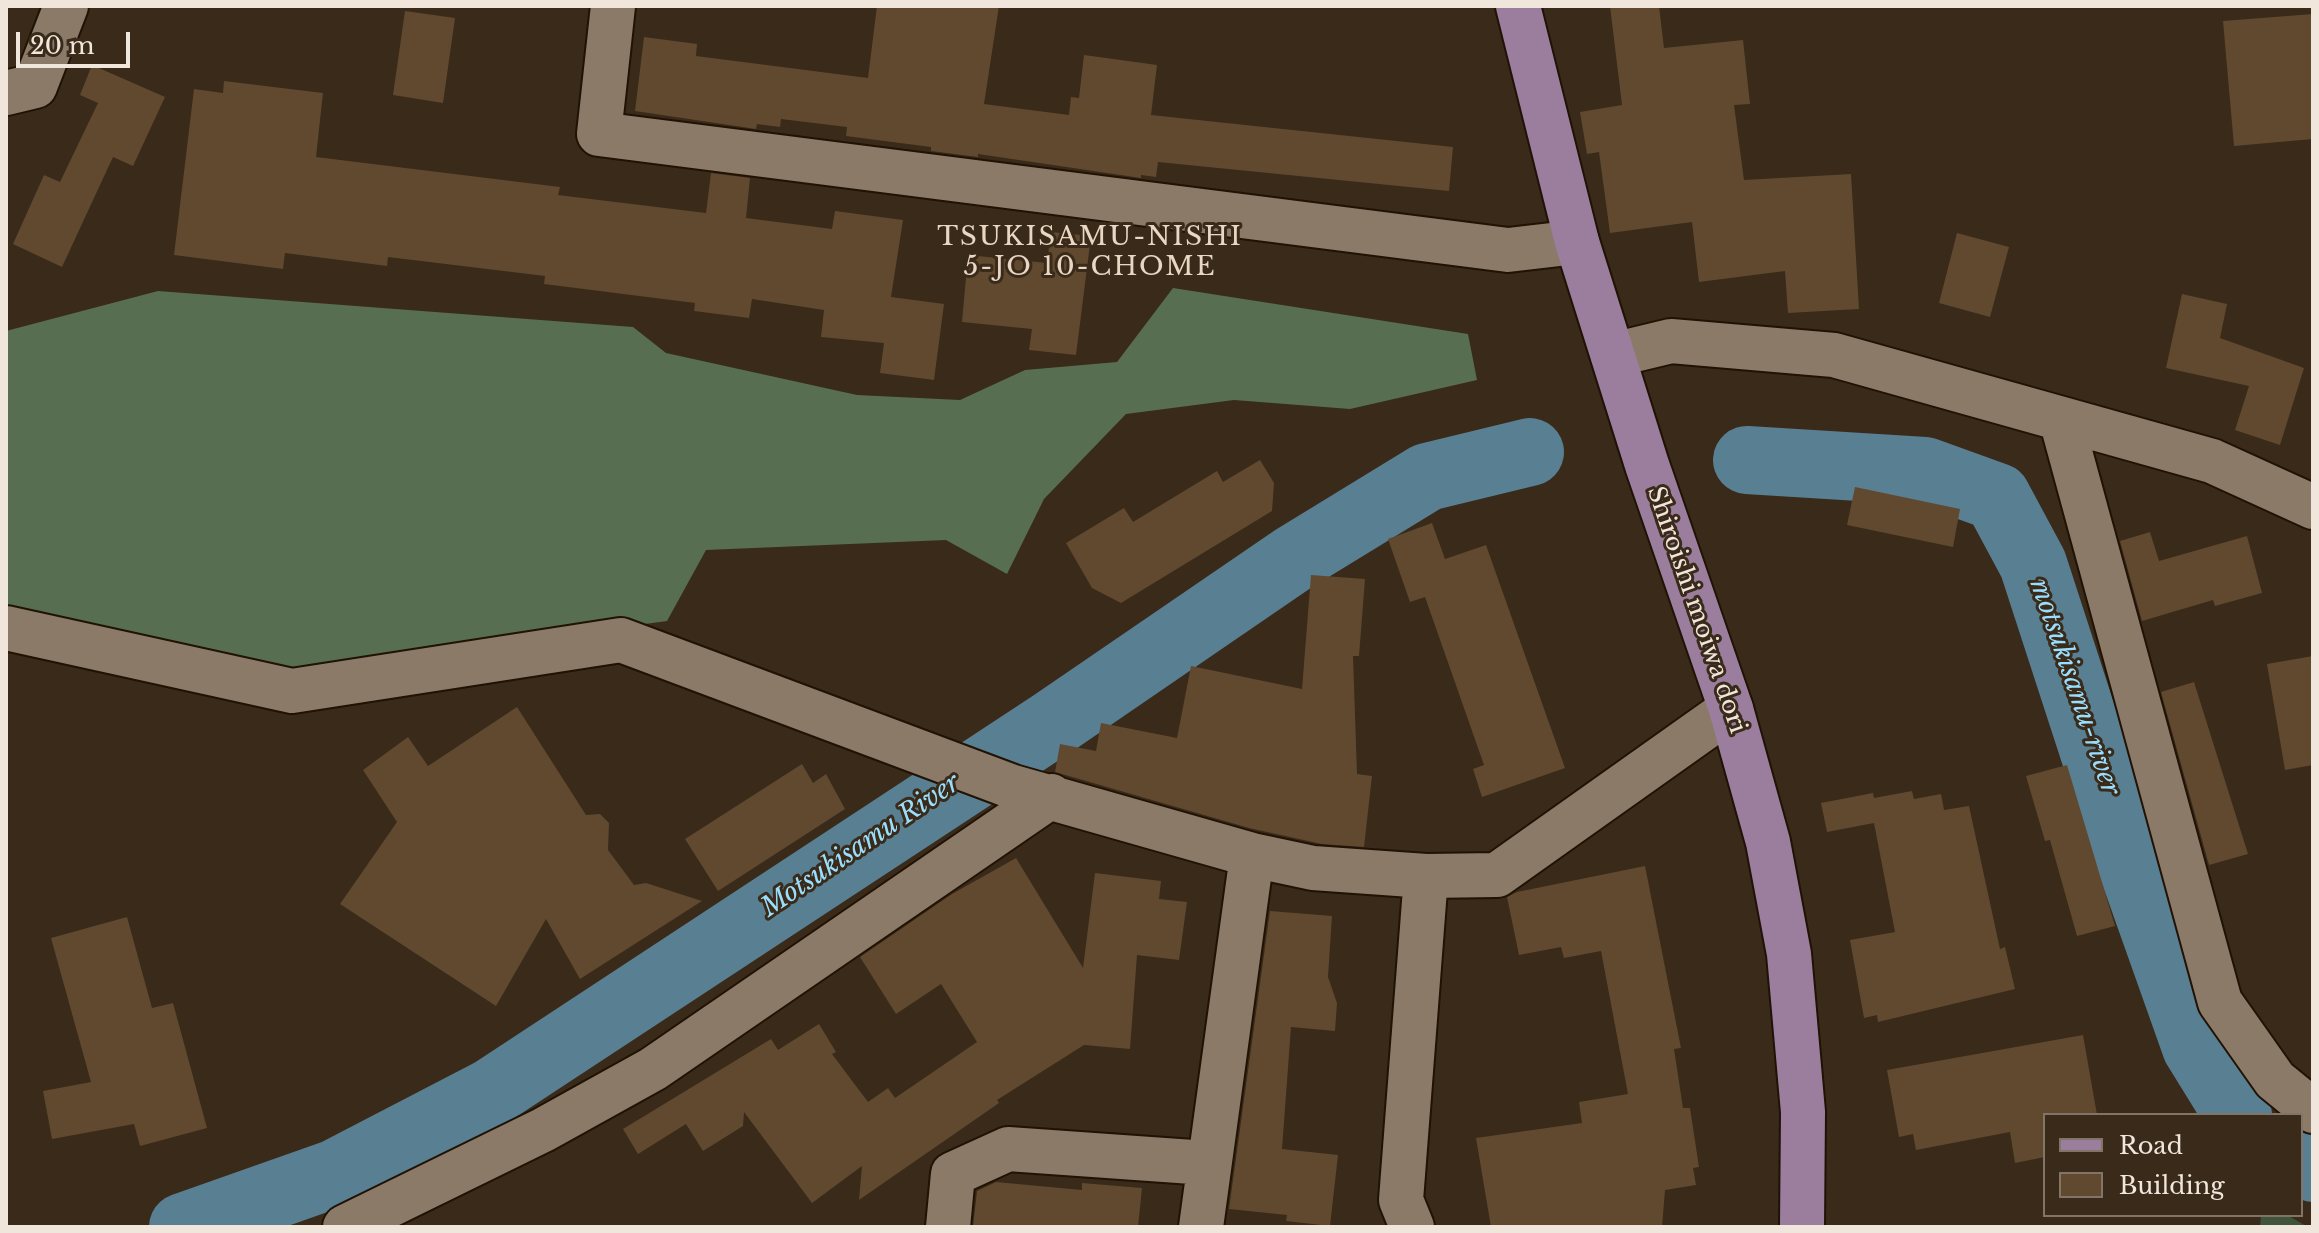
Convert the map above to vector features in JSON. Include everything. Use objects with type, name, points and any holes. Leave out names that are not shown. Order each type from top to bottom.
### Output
[{"type":"main road","name":"Shiroishi moiwa dori","points":[[1518,6],[1577,242],[1731,709],[1768,842],[1789,954],[1803,1112],[1802,1227]]},
{"type":"street","points":[[6,93],[35,86],[66,6]]},
{"type":"street","points":[[613,6],[599,134],[1508,250],[1577,242]]},
{"type":"street","points":[[1613,355],[1671,341],[1834,355],[2212,461],[2313,507]]},
{"type":"street","points":[[2061,419],[2220,1002],[2275,1080],[2313,1111]]},
{"type":"street","points":[[6,628],[292,691],[621,640],[923,755],[1032,791],[1252,855],[1313,868],[1426,876],[1497,875],[1731,709]]},
{"type":"street","points":[[345,1227],[543,1130],[653,1069],[1032,791]]},
{"type":"street","points":[[1201,1227],[1207,1163],[1252,855]]},
{"type":"street","points":[[1412,1227],[1401,1200],[1426,876]]},
{"type":"street","points":[[948,1227],[953,1174],[1008,1149],[1207,1163]]},
{"type":"green space","points":[[1173,288],[1468,334],[1477,380],[1350,409],[1234,400],[1126,414],[1044,499],[1007,574],[946,540],[706,550],[667,621],[291,672],[6,615],[6,331],[158,291],[633,327],[666,353],[857,395],[960,400],[1025,370],[1117,362]]},
{"type":"green space","points":[[2261,1217],[2290,1217],[2308,1227],[2260,1227]]},
{"type":"building","points":[[877,6],[999,6],[984,104],[1069,115],[1071,97],[1079,98],[1084,55],[1157,65],[1151,115],[1453,147],[1449,191],[1158,162],[1156,177],[1141,175],[1141,178],[978,154],[978,157],[931,151],[931,147],[846,136],[847,127],[781,119],[780,127],[757,124],[756,129],[635,111],[644,37],[697,44],[696,56],[868,78]]},
{"type":"building","points":[[1610,6],[1659,6],[1664,48],[1743,40],[1750,104],[1734,105],[1744,180],[1851,174],[1859,309],[1788,313],[1785,271],[1699,282],[1692,222],[1610,233],[1599,152],[1587,154],[1580,112],[1622,105]]},
{"type":"building","points":[[405,11],[455,18],[443,103],[393,95]]},
{"type":"building","points":[[2313,14],[2313,139],[2234,146],[2223,21]]},
{"type":"building","points":[[92,65],[165,97],[133,166],[113,157],[62,267],[13,244],[44,175],[60,182],[98,103],[80,95]]},
{"type":"building","points":[[224,81],[323,93],[316,157],[560,187],[558,195],[706,213],[711,173],[750,178],[746,218],[832,229],[835,211],[903,220],[891,297],[944,304],[934,380],[880,373],[884,343],[821,337],[824,310],[752,299],[749,318],[694,311],[695,303],[544,284],[545,276],[388,257],[387,266],[285,253],[283,269],[174,255],[194,89],[223,93]]},
{"type":"building","points":[[1051,232],[1091,236],[1076,355],[1029,350],[1032,329],[962,322],[968,255],[1047,263]]},
{"type":"building","points":[[1957,233],[2009,247],[1990,317],[1939,303]]},
{"type":"building","points":[[2182,294],[2227,304],[2220,338],[2304,368],[2280,445],[2235,430],[2249,386],[2166,368]]},
{"type":"building","points":[[1260,460],[1274,483],[1272,511],[1121,603],[1092,588],[1066,543],[1124,508],[1133,522],[1217,471],[1223,482]]},
{"type":"building","points":[[1855,487],[1960,509],[1953,547],[1847,525]]},
{"type":"building","points":[[1432,523],[1445,559],[1486,545],[1565,768],[1482,797],[1473,769],[1484,765],[1425,597],[1410,602],[1388,539]]},
{"type":"building","points":[[2150,532],[2159,561],[2247,536],[2262,593],[2215,606],[2213,600],[2142,621],[2120,541]]},
{"type":"building","points":[[1311,575],[1365,579],[1359,656],[1353,656],[1357,774],[1372,776],[1364,847],[1322,844],[1249,828],[1055,772],[1060,744],[1096,751],[1101,723],[1177,738],[1191,666],[1302,689]]},
{"type":"building","points":[[2313,656],[2313,765],[2285,770],[2267,664]]},
{"type":"building","points":[[2194,682],[2248,854],[2209,865],[2161,692]]},
{"type":"building","points":[[517,707],[586,815],[600,814],[609,823],[608,850],[634,885],[646,883],[702,901],[580,979],[546,919],[496,1006],[340,904],[397,822],[363,770],[408,737],[428,766]]},
{"type":"building","points":[[802,764],[813,783],[826,774],[845,809],[718,891],[685,839]]},
{"type":"building","points":[[2067,765],[2115,926],[2077,936],[2050,840],[2045,841],[2026,776]]},
{"type":"building","points":[[1912,791],[1914,799],[1941,794],[1944,810],[1969,806],[2000,949],[2005,947],[2015,989],[1878,1022],[1877,1015],[1864,1018],[1850,940],[1895,932],[1874,823],[1827,832],[1821,803],[1873,793],[1874,798]]},
{"type":"building","points":[[1016,858],[1083,968],[1095,873],[1161,881],[1159,899],[1187,902],[1179,960],[1137,955],[1130,1049],[1084,1045],[997,1100],[999,1103],[859,1200],[862,1166],[812,1203],[744,1112],[743,1126],[703,1151],[686,1124],[638,1154],[623,1129],[771,1039],[778,1050],[819,1024],[836,1052],[832,1054],[868,1102],[888,1088],[895,1098],[977,1042],[941,984],[896,1014],[860,957],[952,894]]},
{"type":"building","points":[[1645,866],[1681,1048],[1674,1049],[1683,1108],[1690,1108],[1699,1167],[1693,1168],[1696,1185],[1665,1190],[1662,1227],[1491,1227],[1476,1138],[1582,1123],[1579,1102],[1628,1094],[1601,951],[1564,958],[1561,947],[1519,955],[1507,897],[1517,892]]},
{"type":"building","points":[[1270,911],[1332,916],[1328,977],[1337,1003],[1335,1031],[1291,1027],[1282,1149],[1338,1155],[1330,1226],[1286,1221],[1287,1215],[1229,1209]]},
{"type":"building","points":[[127,917],[152,1008],[173,1003],[207,1128],[140,1146],[134,1124],[52,1139],[43,1091],[91,1082],[51,938]]},
{"type":"building","points":[[2083,1035],[2097,1113],[2043,1113],[2043,1157],[2015,1163],[2010,1132],[1916,1150],[1913,1134],[1899,1137],[1887,1070]]},
{"type":"building","points":[[996,1182],[1082,1190],[1082,1183],[1142,1188],[1138,1227],[973,1227],[977,1191]]},
{"type":"waterway","name":"Motsukisamu River","points":[[183,1227],[336,1173],[492,1092],[1052,724],[1293,559],[1427,477],[1530,452]]},
{"type":"waterway","name":"motsukisamu-river","points":[[1747,460],[1925,471],[1997,497],[2033,564],[2124,844],[2196,1047],[2237,1113]]},
{"type":"waterway","name":"motsukisamu-river","points":[[2303,1161],[2313,1168]]},
{"type":"district","name":"TSUKISAMU-NISHI 5-JO 10-CHOME","points":[[1090,253]]}]
